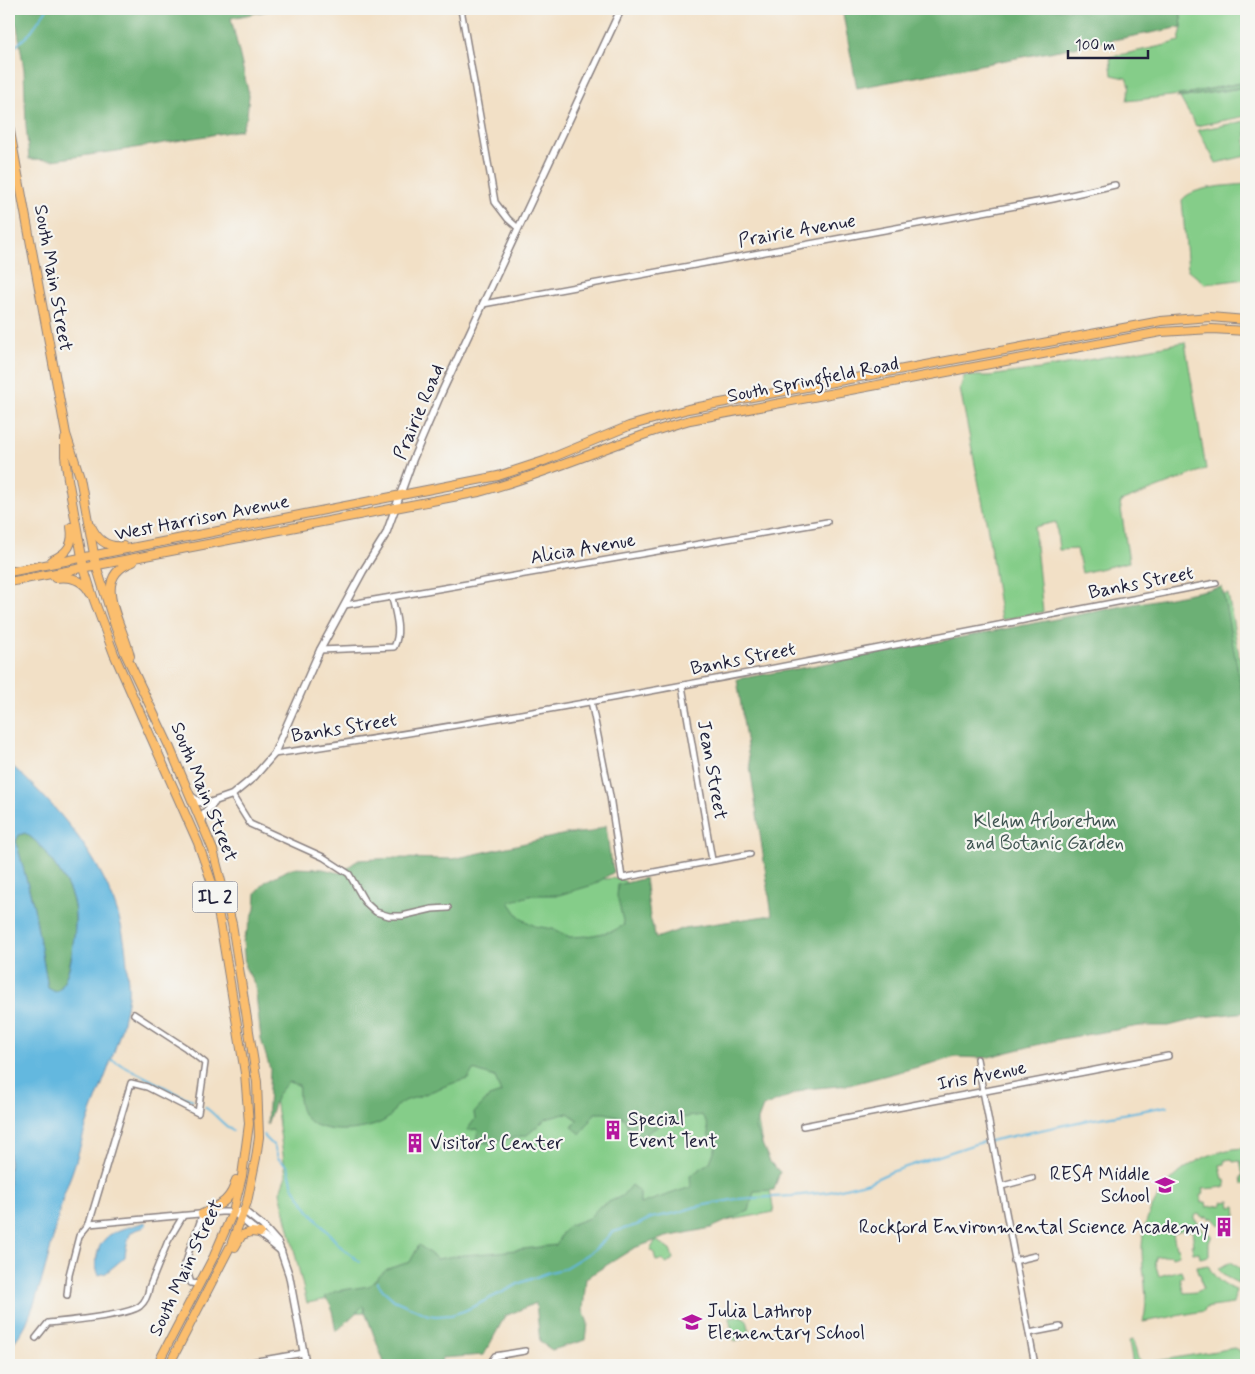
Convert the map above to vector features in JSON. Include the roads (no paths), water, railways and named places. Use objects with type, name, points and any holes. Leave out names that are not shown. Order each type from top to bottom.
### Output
[{"type":"main road","name":"South Main Street","points":[[9,126],[66,434],[77,464],[96,566],[115,626],[133,670],[170,748],[215,859],[232,924],[258,1082],[259,1138],[250,1190],[231,1245],[171,1364]]},
{"type":"main road","name":"South Springfield Road","points":[[401,496],[514,472],[629,426],[688,409],[1162,321],[1210,317],[1246,320]]},
{"type":"main road","name":"South Springfield Road","points":[[396,508],[501,486],[649,432],[690,420],[1161,332],[1212,329],[1246,331]]},
{"type":"main road","name":"South Main Street","points":[[66,434],[65,456],[82,557],[94,600],[114,654],[164,763],[205,862],[220,922],[247,1089],[249,1124],[246,1153],[233,1212],[217,1250],[157,1364]]},
{"type":"main road","points":[[36,566],[65,553],[71,544],[72,529],[62,472],[65,456]]},
{"type":"main road","name":"West Harrison Avenue","points":[[9,572],[401,496]]},
{"type":"main road","name":"West Harrison Avenue","points":[[9,582],[396,508]]},
{"type":"main road","points":[[87,515],[95,534],[106,544],[117,547],[218,532]]},
{"type":"main road","points":[[133,670],[128,644],[110,596],[110,584],[114,575],[122,566],[154,555]]},
{"type":"main road","points":[[9,586],[68,577],[83,584],[94,600]]},
{"type":"main road","points":[[202,1214],[222,1203],[232,1193],[234,1188],[240,1158],[247,1089]]},
{"type":"main road","points":[[216,1275],[226,1265],[240,1238],[247,1233],[260,1233]]},
{"type":"street","points":[[461,9],[495,202],[508,219],[518,228]]},
{"type":"street","name":"Prairie Road","points":[[215,802],[232,795],[254,777],[274,754],[320,650],[363,570],[386,534],[413,459],[518,228],[621,9]]},
{"type":"street","name":"Prairie Avenue","points":[[483,304],[1053,199],[1115,185]]},
{"type":"street","name":"Alicia Avenue","points":[[345,605],[827,522]]},
{"type":"street","name":"Banks Street","points":[[274,754],[682,686],[1216,583]]},
{"type":"street","points":[[320,650],[394,647],[397,640],[398,627],[392,597]]},
{"type":"street","name":"Jean Street","points":[[682,686],[712,860]]},
{"type":"street","points":[[591,701],[610,796],[622,878],[750,854]]},
{"type":"street","points":[[190,795],[199,802],[215,802]]},
{"type":"street","points":[[232,795],[250,824],[323,857],[349,874],[365,902],[376,912],[389,916],[402,916],[448,908]]},
{"type":"street","points":[[202,823],[204,813],[215,802]]},
{"type":"street","points":[[66,1295],[79,1236],[89,1224],[131,1083],[147,1087],[198,1112],[205,1063],[186,1048],[134,1014]]},
{"type":"street","name":"Iris Avenue","points":[[803,1126],[1168,1056]]},
{"type":"street","points":[[978,1059],[1014,1261],[1035,1365]]},
{"type":"street","points":[[1002,1186],[1032,1178]]},
{"type":"street","points":[[89,1224],[233,1212],[253,1217],[275,1238],[281,1251],[289,1275],[306,1365]]},
{"type":"street","points":[[200,1284],[191,1283],[183,1267],[188,1262],[202,1214]]},
{"type":"street","points":[[242,1214],[281,1251]]},
{"type":"street","points":[[36,1338],[48,1323],[119,1314],[140,1306],[148,1296],[149,1288],[168,1241],[183,1216]]},
{"type":"street","points":[[1014,1261],[1035,1256]]},
{"type":"street","points":[[1029,1333],[1060,1327]]},
{"type":"street","points":[[492,1365],[491,1362],[495,1356],[525,1351]]},
{"type":"street","points":[[234,1365],[304,1353]]},
{"type":"street","points":[[66,1363],[105,1365]]},
{"type":"water","points":[[9,763],[72,829],[104,879],[115,906],[123,935],[128,996],[117,1043],[89,1118],[64,1195],[39,1290],[26,1324],[9,1349]],"holes":[[[25,833],[43,849],[65,881],[75,909],[75,931],[70,963],[62,985],[55,992],[48,988],[34,908],[16,841],[19,835]]]},
{"type":"water","points":[[145,1222],[147,1224],[145,1226],[131,1234],[125,1257],[106,1273],[99,1275],[96,1261],[99,1247],[103,1241],[115,1232]]},
{"type":"waterway","points":[[9,52],[29,34],[47,9]]},
{"type":"waterway","points":[[112,1060],[193,1100]]},
{"type":"waterway","points":[[377,1282],[394,1300],[428,1315],[451,1315],[464,1311],[520,1283],[563,1269],[594,1250],[613,1232],[637,1225],[651,1218],[736,1199],[829,1192],[869,1182],[891,1172],[975,1144],[1083,1121],[1168,1106]]},
{"type":"waterway","points":[[205,1107],[233,1131]]},
{"type":"waterway","points":[[263,1135],[274,1146],[278,1158],[288,1167],[293,1186],[309,1211],[340,1246],[360,1262]]},
{"type":"place","name":"Special Event Tent","points":[[613,1130]]},
{"type":"place","name":"Visitor's Center","points":[[415,1143]]},
{"type":"place","name":"RESA Middle School","points":[[1165,1185]]},
{"type":"place","name":"Rockford Environmental Science Academy","points":[[1224,1227]]},
{"type":"place","name":"Julia Lathrop Elementary School","points":[[692,1322]]},
{"type":"park label","name":"Klehm Arboretum and Botanic Garden","points":[[1045,832]]}]
